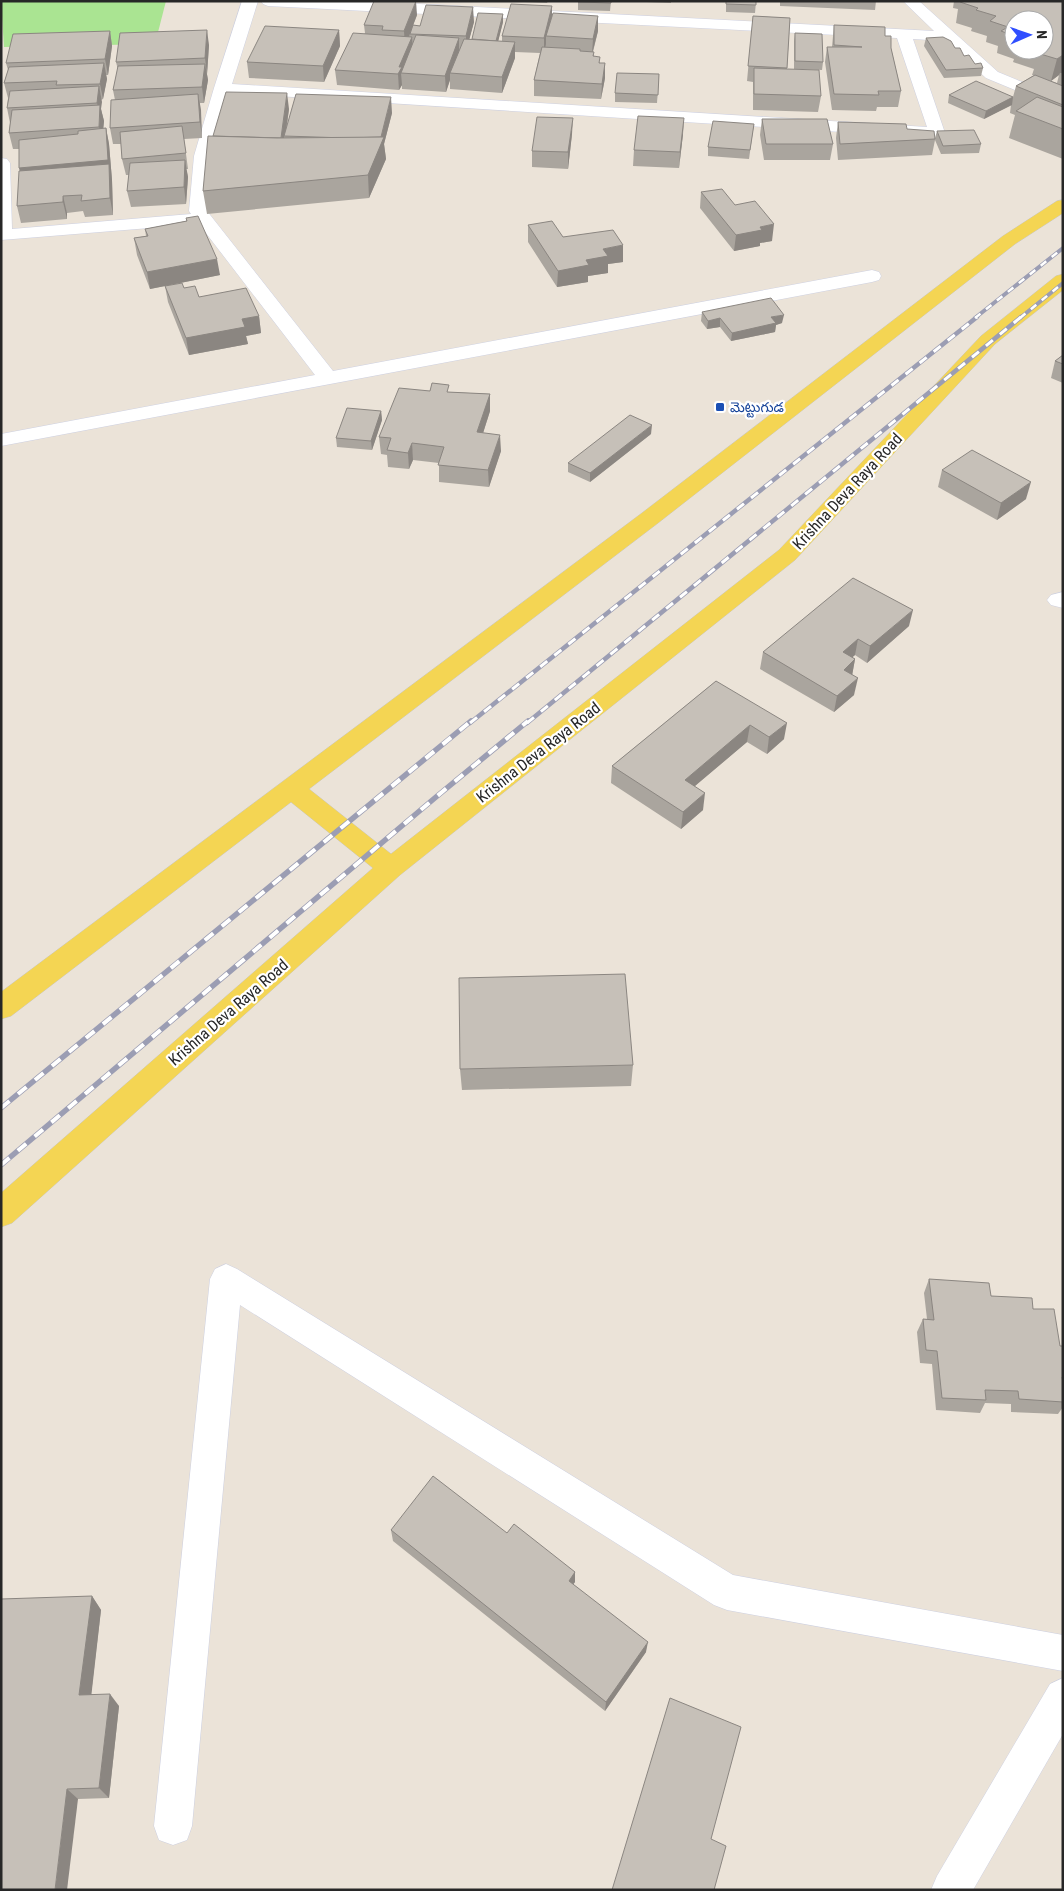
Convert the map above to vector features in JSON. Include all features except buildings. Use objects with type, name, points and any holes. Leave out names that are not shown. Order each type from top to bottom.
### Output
[{"type":"main road","points":[[1,1008],[650,518],[1010,240],[1063,205]]},
{"type":"main road","name":"Krishna Deva Raya Road","points":[[1,1213],[391,868],[787,555],[988,340],[1063,280]]},
{"type":"main road","points":[[292,789],[391,868]]},
{"type":"street","points":[[250,1],[222,88],[203,156],[198,211],[328,378]]},
{"type":"street","points":[[268,1],[561,9],[947,36]]},
{"type":"street","points":[[910,1],[992,75],[1063,105]]},
{"type":"street","points":[[222,88],[937,133],[903,33]]},
{"type":"street","points":[[1,162],[2,235],[203,218]]},
{"type":"street","points":[[1,440],[872,276]]},
{"type":"street","points":[[173,1826],[226,1280],[727,1592],[1063,1653]]},
{"type":"street","points":[[951,1890],[1063,1697]]},
{"type":"green space","points":[[1,1],[166,1],[155,44],[4,47]]},
{"type":"railway","points":[[975,318],[1063,248]]},
{"type":"railway","points":[[1020,318],[1063,283]]},
{"type":"railway","points":[[470,723],[977,317]]},
{"type":"railway","points":[[527,723],[1021,317]]},
{"type":"railway","points":[[1,1108],[471,721]]},
{"type":"railway","points":[[1,1165],[528,721]]},
{"type":"place","name":"మెట్టుగుడ","points":[[720,407]]}]
